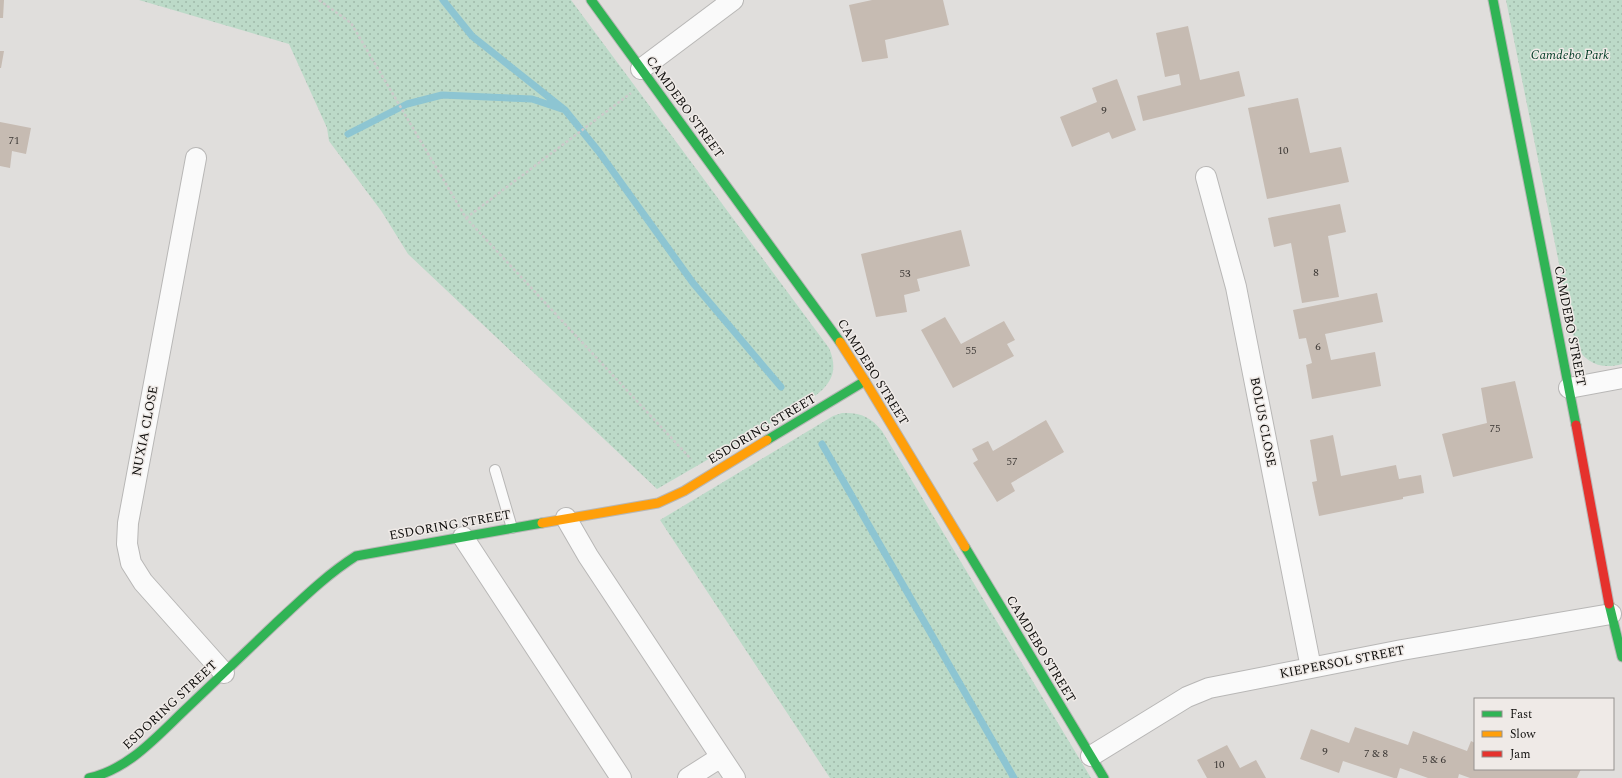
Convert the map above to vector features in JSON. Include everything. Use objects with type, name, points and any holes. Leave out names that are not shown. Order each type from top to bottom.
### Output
[{"type":"street","name":"CAMDEBO STREET","points":[[590,0],[830,327],[1104,778]]},
{"type":"street","points":[[645,74],[733,0]]},
{"type":"street","name":"CAMDEBO STREET","points":[[1493,0],[1570,388],[1611,614],[1622,657]]},
{"type":"street","name":"NUXIA CLOSE","points":[[196,158],[128,524],[127,544],[131,563],[143,582],[224,673]]},
{"type":"street","name":"BOLUS CLOSE","points":[[1206,177],[1236,287],[1311,668]]},
{"type":"street","points":[[1570,388],[1622,378]]},
{"type":"street","name":"ESDORING STREET","points":[[95,777],[125,764],[153,740],[308,593],[337,568],[356,556],[658,503],[684,491],[708,477],[864,381]]},
{"type":"street","points":[[566,518],[592,563],[735,778]]},
{"type":"street","points":[[463,537],[621,778]]},
{"type":"street","name":"KIEPERSOL STREET","points":[[1091,756],[1198,692],[1220,685],[1402,650],[1611,614]]},
{"type":"street","points":[[688,778],[721,757]]},
{"type":"lane","points":[[495,470],[512,528]]},
{"type":"path","points":[[319,0],[351,23],[466,218],[708,477]]},
{"type":"path","points":[[466,218],[645,74]]},
{"type":"green space","points":[[139,0],[571,0],[829,348],[832,358],[832,376],[823,389],[800,406],[657,489],[408,254],[382,212],[329,141],[327,128],[289,44]]},
{"type":"green space","name":"Camdebo Park","points":[[1506,0],[1622,0],[1622,364],[1607,366],[1594,363],[1583,356],[1575,343]]},
{"type":"green space","points":[[842,413],[854,413],[865,416],[874,422],[882,431],[1091,778],[830,778],[660,520],[833,416]]},
{"type":"building","points":[[0,0],[4,0],[3,18],[0,18]]},
{"type":"building","points":[[872,0],[943,0],[949,25],[885,40],[888,58],[862,62],[849,5]]},
{"type":"building","points":[[1188,26],[1200,80],[1239,71],[1245,96],[1143,121],[1137,96],[1181,85],[1179,74],[1165,77],[1156,33]]},
{"type":"building","points":[[0,51],[4,51],[1,68],[0,68]]},
{"type":"building","points":[[1117,79],[1136,130],[1112,139],[1109,132],[1072,147],[1060,117],[1097,102],[1092,88]]},
{"type":"building","points":[[1298,98],[1310,153],[1341,147],[1349,182],[1267,199],[1248,108]]},
{"type":"building","points":[[0,122],[31,128],[26,154],[12,151],[10,168],[0,166]]},
{"type":"building","points":[[1340,204],[1346,232],[1328,236],[1339,297],[1302,303],[1291,243],[1274,247],[1268,218]]},
{"type":"building","points":[[961,230],[970,266],[917,279],[920,291],[904,295],[907,312],[876,317],[861,254]]},
{"type":"building","points":[[1377,293],[1383,322],[1325,334],[1331,360],[1375,352],[1381,386],[1312,399],[1306,365],[1312,363],[1306,338],[1299,339],[1293,310]]},
{"type":"building","points":[[945,317],[961,344],[1004,321],[1015,340],[1007,344],[1014,356],[953,388],[921,330]]},
{"type":"building","points":[[1515,381],[1533,458],[1453,477],[1442,434],[1487,423],[1481,388]]},
{"type":"building","points":[[1046,420],[1064,452],[1011,483],[1015,491],[997,502],[973,463],[978,460],[972,449],[988,441],[993,451]]},
{"type":"building","points":[[1333,435],[1341,476],[1396,465],[1399,479],[1421,475],[1424,493],[1403,497],[1403,499],[1319,516],[1312,482],[1317,481],[1310,440]]},
{"type":"building","points":[[1355,727],[1408,745],[1413,731],[1467,751],[1471,741],[1474,742],[1474,770],[1581,770],[1577,778],[1470,778],[1459,774],[1458,778],[1428,778],[1400,768],[1397,778],[1394,778],[1343,761],[1339,773],[1300,759],[1311,729],[1349,743]]},
{"type":"building","points":[[1227,745],[1240,768],[1256,760],[1266,778],[1207,778],[1197,760]]},
{"type":"waterway","points":[[443,0],[472,36],[565,110],[599,152],[693,283],[781,387]]},
{"type":"waterway","points":[[348,134],[407,104],[442,95],[532,99],[562,109]]},
{"type":"waterway","points":[[822,444],[1014,778]]},
{"type":"traffic: fast","points":[[591,0],[840,342]]},
{"type":"traffic: fast","points":[[1493,0],[1576,425]]},
{"type":"traffic: fast","points":[[767,440],[865,381]]},
{"type":"traffic: fast","points":[[89,778],[118,767],[131,759],[155,739],[304,597],[334,571],[356,556],[542,523]]},
{"type":"traffic: fast","points":[[965,547],[1104,778]]},
{"type":"traffic: fast","points":[[1609,604],[1622,657]]},
{"type":"traffic: slow","points":[[840,342],[965,547]]},
{"type":"traffic: slow","points":[[542,523],[658,503],[684,491],[767,440]]},
{"type":"traffic: jam","points":[[1576,425],[1609,604]]}]
